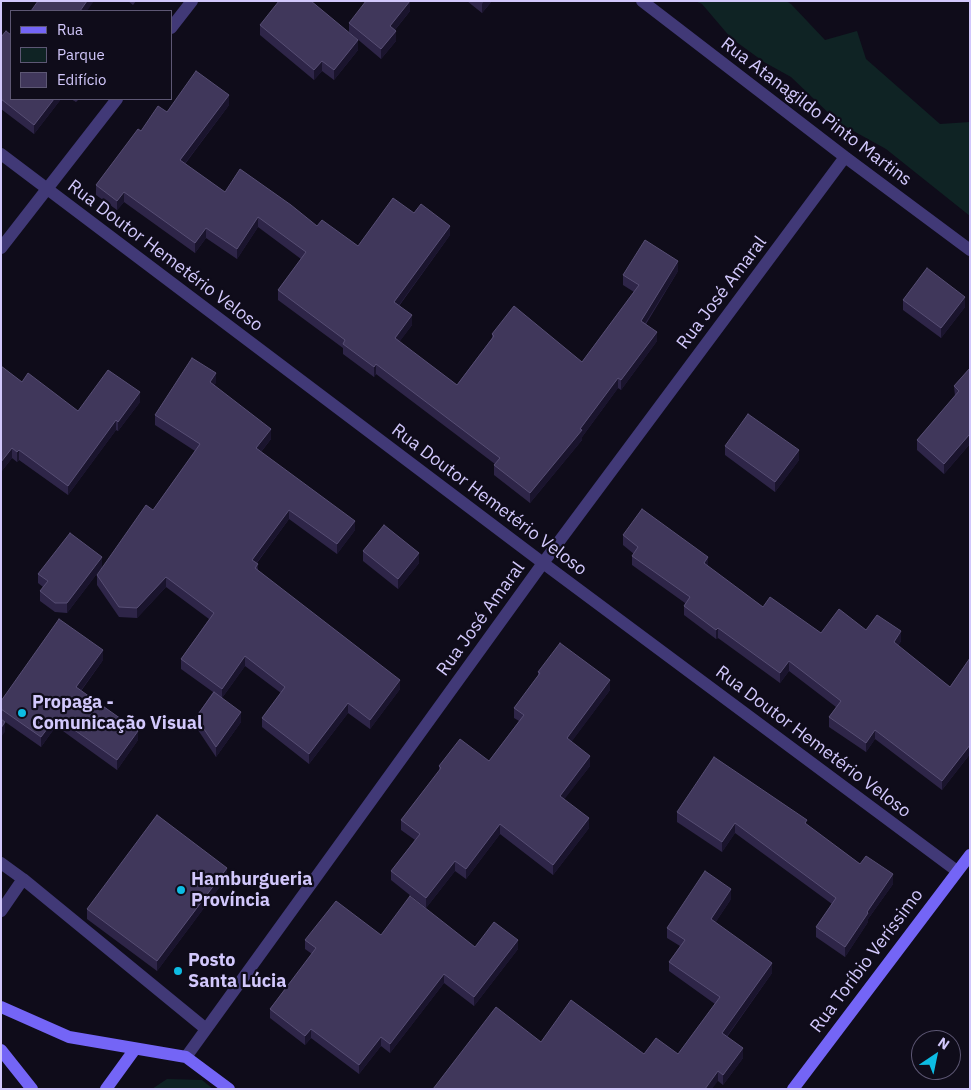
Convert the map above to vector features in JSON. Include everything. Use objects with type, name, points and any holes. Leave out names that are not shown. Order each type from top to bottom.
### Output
[{"type":"main road","name":"Rua Toríbio Veríssimo","points":[[793,1089],[970,855]]},
{"type":"main road","points":[[1,1007],[69,1037],[186,1057],[229,1089]]},
{"type":"main road","points":[[106,1089],[135,1049]]},
{"type":"main road","points":[[1,1050],[32,1089]]},
{"type":"street","points":[[172,27],[192,1]]},
{"type":"street","name":"Rua Atanagildo Pinto Martins","points":[[642,1],[845,157],[970,250]]},
{"type":"street","points":[[1,248],[116,100]]},
{"type":"street","name":"Rua Doutor Hemetério Veloso","points":[[1,154],[543,563],[957,871]]},
{"type":"street","name":"Rua José Amaral","points":[[186,1057],[543,563],[845,157]]},
{"type":"street","points":[[1,863],[206,1029]]},
{"type":"street","points":[[1,910],[23,879]]},
{"type":"green space","points":[[695,1],[786,1],[825,40],[857,31],[866,59],[940,124],[970,122],[970,216],[886,149],[839,123],[791,77],[764,62],[731,38],[702,4]]},
{"type":"green space","points":[[167,1079],[202,1080],[213,1089],[152,1089]]},
{"type":"building","points":[[38,1],[87,1],[81,10],[32,10]]},
{"type":"building","points":[[279,1],[311,1],[358,40],[334,70],[322,61],[314,70],[260,25]]},
{"type":"building","points":[[366,1],[410,1],[390,26],[396,31],[381,49],[349,23]]},
{"type":"building","points":[[6,31],[10,34],[10,100],[53,100],[34,125],[1,99],[1,37]]},
{"type":"building","points":[[196,71],[229,95],[180,160],[225,192],[240,169],[317,226],[322,220],[358,246],[393,198],[414,213],[421,204],[450,226],[394,302],[412,315],[395,338],[457,385],[514,306],[582,362],[639,285],[623,275],[645,240],[678,261],[641,321],[657,332],[621,380],[618,378],[580,429],[582,430],[530,493],[494,465],[500,458],[376,364],[374,367],[343,344],[345,340],[278,290],[306,252],[258,217],[237,249],[206,228],[195,243],[124,192],[117,201],[96,185],[138,129],[141,131],[158,106],[167,112]]},
{"type":"building","points":[[927,268],[965,297],[941,328],[903,300]]},
{"type":"building","points":[[192,358],[216,373],[210,382],[271,429],[256,448],[355,521],[337,544],[289,510],[252,560],[258,564],[255,568],[400,680],[370,720],[348,703],[309,754],[262,718],[285,687],[245,656],[222,689],[181,659],[214,613],[166,577],[137,608],[119,607],[97,575],[146,505],[153,510],[200,444],[155,415]]},
{"type":"building","points":[[1,366],[22,382],[28,373],[78,411],[108,370],[140,392],[118,422],[116,420],[68,486],[19,450],[17,452],[12,448],[1,462]]},
{"type":"building","points":[[970,368],[970,436],[944,464],[917,440],[959,391],[954,386]]},
{"type":"building","points":[[748,414],[799,450],[775,482],[725,446]]},
{"type":"building","points":[[642,509],[708,557],[704,563],[763,607],[770,597],[821,633],[839,609],[866,630],[877,615],[901,631],[894,642],[950,687],[970,658],[970,745],[942,781],[875,730],[866,743],[829,717],[841,701],[789,661],[780,673],[684,606],[690,597],[632,556],[638,547],[623,535]]},
{"type":"building","points":[[384,525],[419,553],[398,579],[363,551]]},
{"type":"building","points":[[70,533],[102,557],[67,603],[55,603],[40,591],[48,581],[38,574]]},
{"type":"building","points":[[59,619],[103,650],[76,687],[138,731],[117,760],[56,717],[41,737],[1,709],[1,701]]},
{"type":"building","points":[[560,643],[610,680],[567,738],[590,756],[560,796],[589,818],[553,865],[500,824],[466,869],[455,861],[426,898],[391,871],[420,834],[401,820],[441,768],[439,766],[460,739],[489,761],[524,715],[514,708]]},
{"type":"building","points":[[214,692],[241,712],[216,747],[196,717]]},
{"type":"building","points":[[1,719],[5,722],[1,728]]},
{"type":"building","points":[[714,757],[807,820],[805,823],[860,864],[866,856],[893,874],[845,947],[816,927],[836,898],[735,823],[722,842],[677,812]]},
{"type":"building","points":[[157,815],[227,868],[157,961],[87,909]]},
{"type":"building","points":[[705,871],[731,889],[711,919],[772,963],[722,1033],[743,1048],[723,1075],[718,1071],[705,1089],[433,1089],[496,1007],[541,1042],[571,1000],[644,1054],[656,1038],[678,1054],[720,997],[669,962],[685,940],[667,928]]},
{"type":"building","points":[[410,896],[475,947],[494,922],[518,940],[474,997],[444,974],[390,1044],[381,1037],[359,1065],[311,1029],[305,1036],[270,1009],[316,948],[305,940],[336,901],[381,935]]},
{"type":"place","name":"Propaga - Comunicação Visual","points":[[22,713]]},
{"type":"place","name":"Hamburgueria Província","points":[[181,890]]},
{"type":"place","name":"Posto Santa Lúcia","points":[[178,971]]}]
